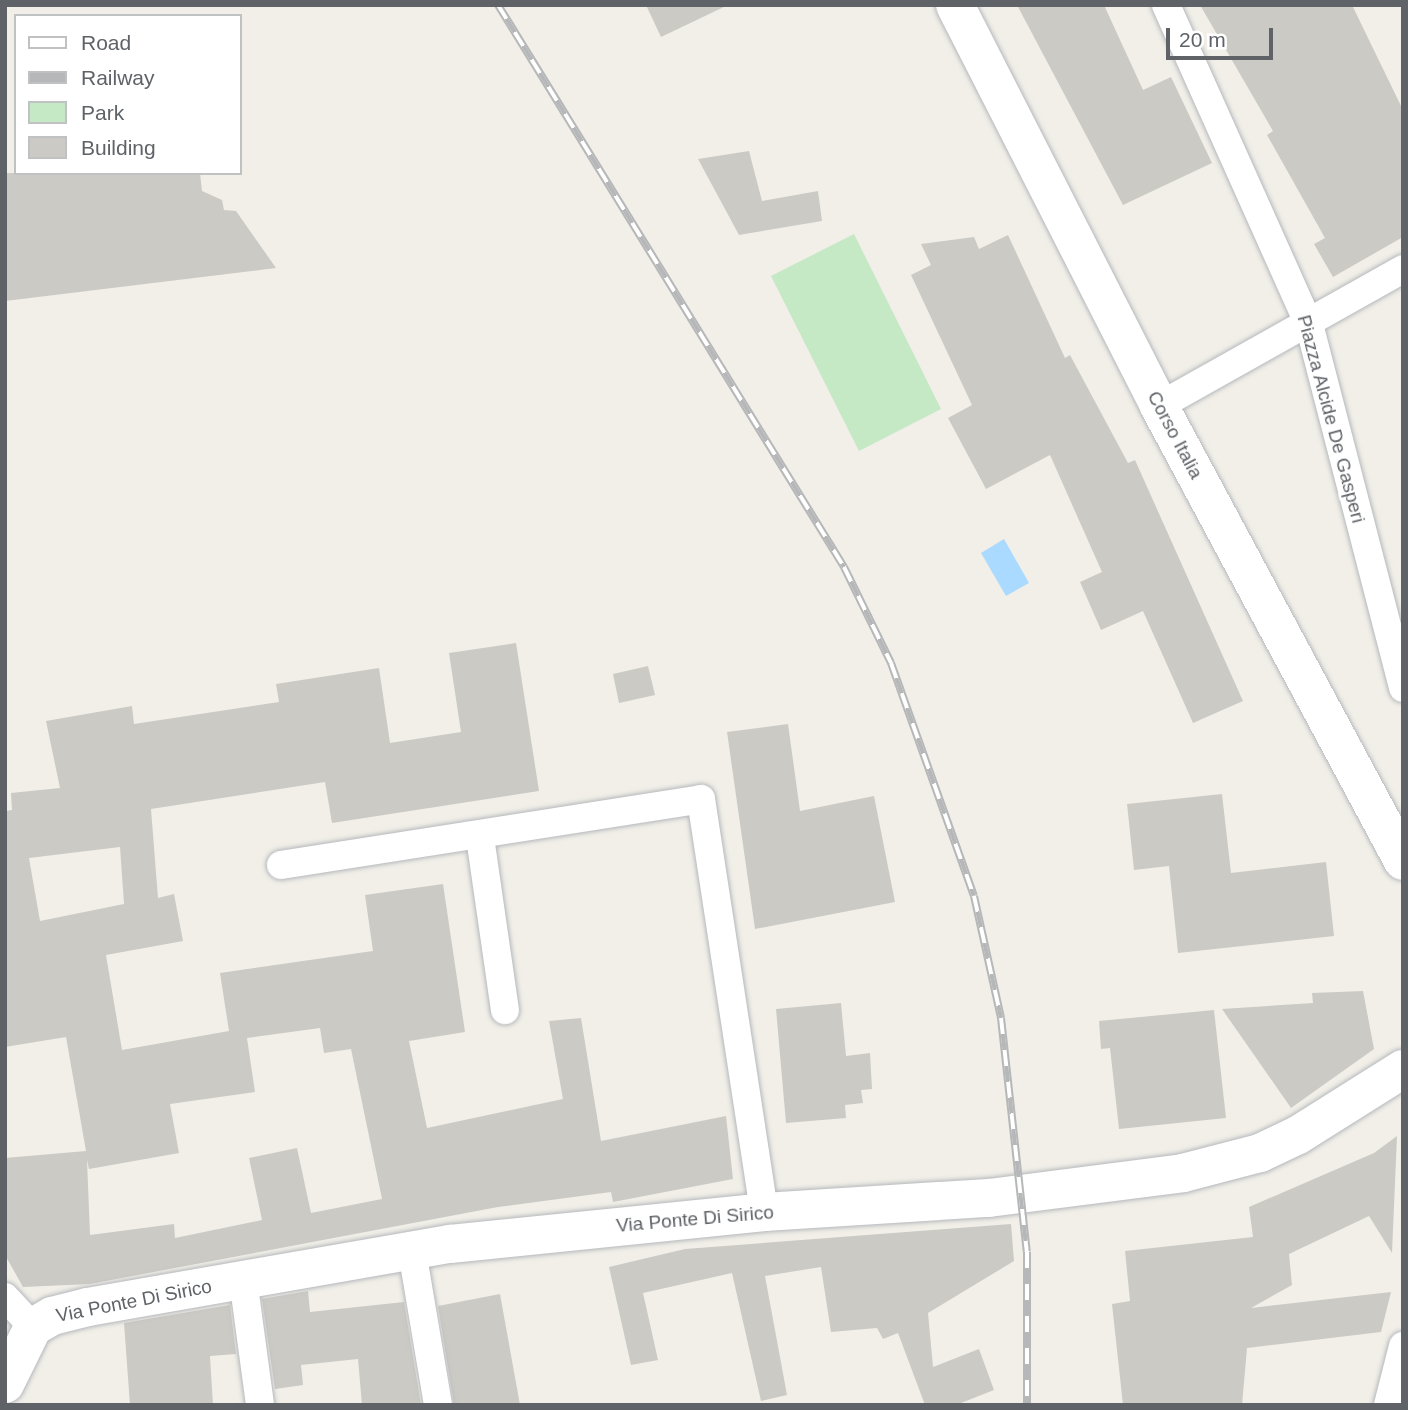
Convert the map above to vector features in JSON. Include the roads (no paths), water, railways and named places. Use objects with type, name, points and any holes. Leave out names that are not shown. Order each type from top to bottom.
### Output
[{"type":"street","name":"Corso Italia","points":[[955,5],[1159,406],[1403,861]]},
{"type":"street","name":"Piazza Alcide De Gasperi","points":[[1166,5],[1309,324],[1403,688]]},
{"type":"street","points":[[1159,406],[1403,269]]},
{"type":"street","points":[[281,864],[480,837],[701,799],[764,1212]]},
{"type":"street","points":[[480,837],[505,1010]]},
{"type":"street","name":"Via Ponte Di Sirico","points":[[5,1384],[33,1327],[52,1316],[88,1307],[412,1251],[764,1212],[989,1198],[1224,1165],[1298,1135],[1403,1069]]},
{"type":"street","points":[[412,1251],[438,1405]]},
{"type":"street","points":[[243,1279],[260,1405]]},
{"type":"street","points":[[5,1297],[33,1327]]},
{"type":"street","points":[[1388,1405],[1403,1346]]},
{"type":"water","points":[[1004,539],[1029,583],[1006,596],[981,553]]},
{"type":"railway","points":[[498,5],[844,567],[891,663],[974,896],[1001,1018],[1027,1252],[1027,1405]]}]
